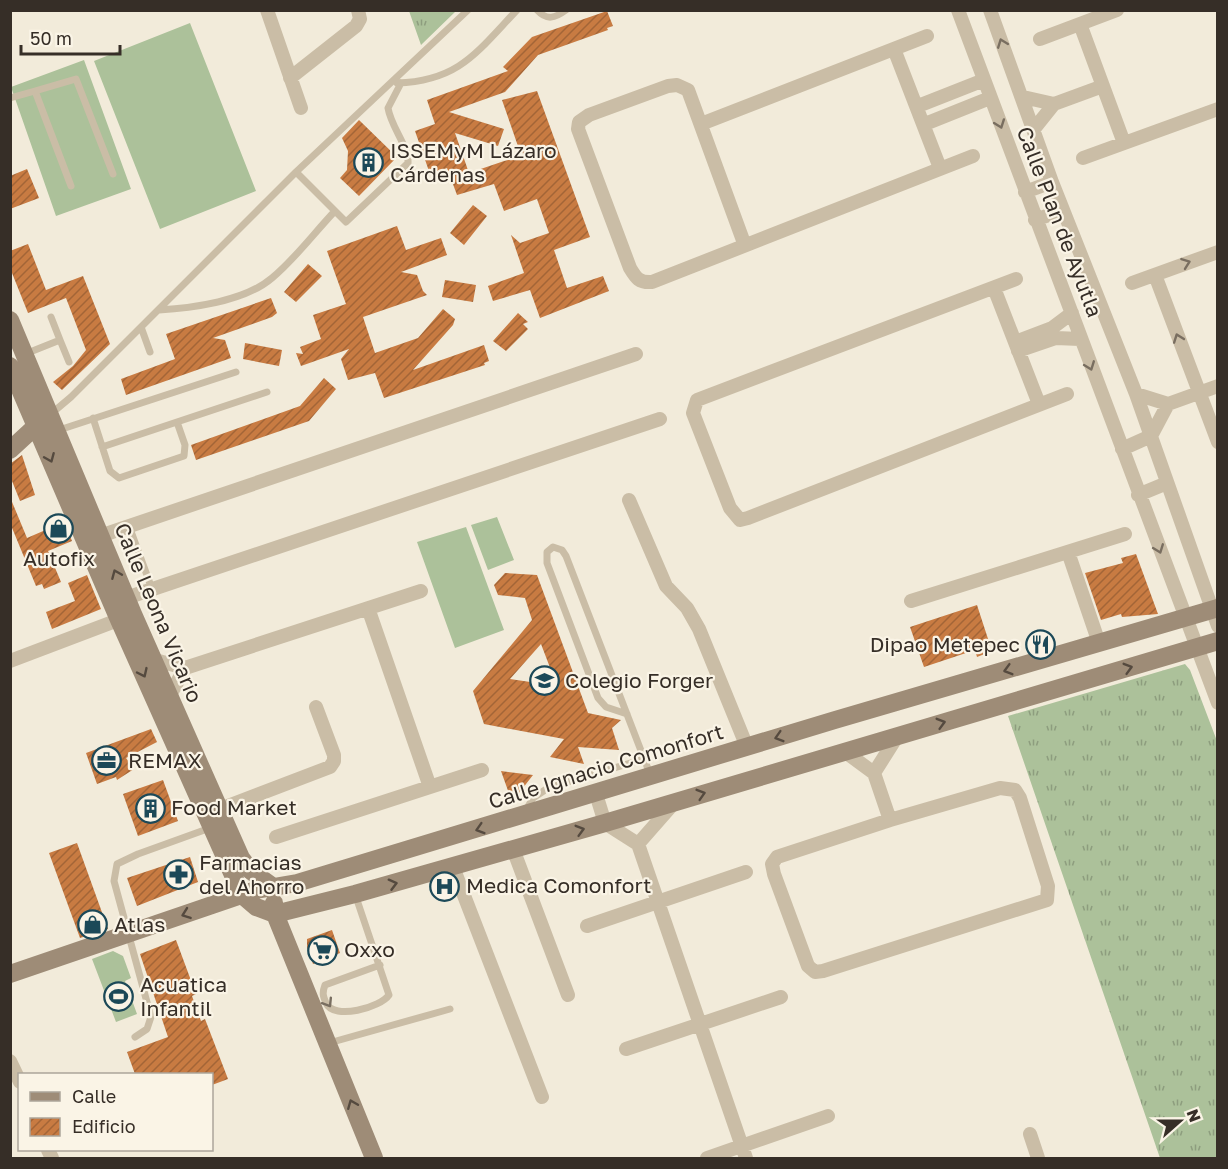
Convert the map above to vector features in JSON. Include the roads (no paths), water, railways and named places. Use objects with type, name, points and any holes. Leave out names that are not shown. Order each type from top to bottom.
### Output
[{"type":"main road","name":"Calle Leona Vicario","points":[[10,320],[25,354],[47,424],[176,728],[213,827],[242,895]]},
{"type":"main road","name":"Calle Leona Vicario","points":[[10,366],[47,424],[100,536],[126,610],[155,660],[170,695],[176,728],[220,809],[241,858],[251,871],[272,886]]},
{"type":"main road","points":[[10,450],[47,424]]},
{"type":"main road","name":"Calle Ignacio Comonfort","points":[[10,974],[272,886],[297,883],[1099,643],[1185,619],[1216,615]]},
{"type":"main road","points":[[242,895],[256,906],[275,914],[355,894],[605,823],[1218,641]]},
{"type":"main road","points":[[272,886],[275,914],[374,1158]]},
{"type":"street","points":[[267,10],[301,108]]},
{"type":"street","points":[[290,78],[356,26],[360,19],[358,10]]},
{"type":"street","name":"Calle Plan de Ayutla","points":[[958,10],[1024,192],[1218,703]]},
{"type":"street","name":"Calle Plan de Ayutla","points":[[990,10],[1052,182],[1136,394],[1216,615]]},
{"type":"street","points":[[1040,39],[1117,10]]},
{"type":"street","points":[[1080,24],[1124,142]]},
{"type":"street","points":[[701,124],[927,36]]},
{"type":"street","points":[[894,49],[925,124],[940,168]]},
{"type":"street","points":[[918,106],[984,80]]},
{"type":"street","points":[[744,243],[688,90],[677,85],[589,115],[579,122],[579,129],[635,278],[643,282],[652,282],[744,243],[973,156]]},
{"type":"street","points":[[1034,129],[1054,104],[1103,86]]},
{"type":"street","points":[[1023,97],[1054,104]]},
{"type":"street","points":[[925,124],[990,98]]},
{"type":"street","points":[[1083,158],[1218,109]]},
{"type":"street","name":"Calle Plan de Ayutla","points":[[1024,192],[1052,182]]},
{"type":"street","name":"Calle Plan de Ayutla","points":[[1035,220],[1063,210]]},
{"type":"street","points":[[1132,283],[1218,252]]},
{"type":"street","points":[[1155,275],[1218,442]]},
{"type":"street","points":[[1016,279],[703,395],[693,405],[693,412],[730,508],[740,520],[1067,394]]},
{"type":"street","points":[[994,288],[1039,404]]},
{"type":"street","points":[[1017,347],[1054,333],[1072,314]]},
{"type":"street","points":[[1054,333],[1080,339]]},
{"type":"street","points":[[100,536],[636,354]]},
{"type":"street","points":[[1136,394],[1168,404],[1218,386]]},
{"type":"street","points":[[1122,448],[1151,436],[1168,404]]},
{"type":"street","points":[[10,661],[126,610],[152,589],[660,419]]},
{"type":"street","points":[[1138,495],[1167,483]]},
{"type":"street","points":[[629,500],[666,586],[687,608],[699,629],[747,747]]},
{"type":"street","points":[[911,601],[1125,534]]},
{"type":"street","points":[[1068,552],[1099,643]]},
{"type":"street","points":[[155,660],[185,668],[421,591]]},
{"type":"street","points":[[368,608],[430,787]]},
{"type":"street","points":[[170,695],[185,668]]},
{"type":"street","points":[[220,809],[330,767],[334,761],[334,755],[316,707]]},
{"type":"street","points":[[874,773],[898,735]]},
{"type":"street","points":[[844,751],[874,773],[890,820]]},
{"type":"street","points":[[276,837],[482,770]]},
{"type":"street","points":[[1000,789],[1015,790],[1048,886],[1047,900],[815,972],[802,957],[772,864],[777,857],[787,852],[890,820],[1000,789]]},
{"type":"street","points":[[596,794],[605,823],[638,844],[744,1153]]},
{"type":"street","points":[[638,844],[674,802]]},
{"type":"street","points":[[513,849],[568,995]]},
{"type":"street","points":[[453,867],[542,1097]]},
{"type":"street","points":[[587,926],[746,872]]},
{"type":"street","points":[[626,1049],[781,998]]},
{"type":"street","points":[[10,1061],[18,1078]]},
{"type":"street","points":[[707,1158],[744,1153],[828,1116]]},
{"type":"street","points":[[1030,1134],[1038,1158]]},
{"type":"lane","points":[[47,424],[71,397],[296,172],[468,10]]},
{"type":"lane","points":[[391,84],[421,82],[456,70],[472,58],[517,10]]},
{"type":"lane","points":[[537,10],[546,17],[553,18],[566,10]]},
{"type":"lane","points":[[10,98],[76,79],[113,174]]},
{"type":"lane","points":[[296,172],[346,222],[408,163],[408,157],[392,126],[388,108],[401,83]]},
{"type":"lane","points":[[35,91],[70,186]]},
{"type":"lane","points":[[159,310],[194,308],[260,286],[281,270],[335,211]]},
{"type":"lane","points":[[51,317],[69,362]]},
{"type":"lane","points":[[141,327],[150,352]]},
{"type":"lane","points":[[25,354],[60,340]]},
{"type":"lane","points":[[47,424],[93,418],[236,372]]},
{"type":"lane","points":[[102,447],[267,392]]},
{"type":"lane","points":[[93,418],[114,476],[127,477],[184,456],[185,445],[177,423]]},
{"type":"lane","points":[[129,526],[152,589]]},
{"type":"lane","points":[[627,714],[606,707],[598,698],[547,562],[547,552],[553,547],[562,550],[566,556],[627,714],[651,777]]},
{"type":"lane","points":[[521,816],[533,798],[548,788],[644,759]]},
{"type":"lane","points":[[135,1037],[147,1029],[151,1017],[114,881],[117,864],[213,827]]},
{"type":"lane","points":[[355,894],[380,965],[389,991],[387,998],[346,1013],[334,1012],[328,1008],[323,995],[325,985],[380,965]]},
{"type":"lane","points":[[327,1043],[450,1009]]},
{"type":"place","name":"ISSEMyM Lázaro Cárdenas","points":[[369,163]]},
{"type":"place","name":"Autofix","points":[[59,528]]},
{"type":"place","name":"Dipao Metepec","points":[[1041,645]]},
{"type":"place","name":"Colegio Forger","points":[[544,681]]},
{"type":"place","name":"REMAX","points":[[107,761]]},
{"type":"place","name":"Food Market","points":[[150,808]]},
{"type":"place","name":"Farmacias del Ahorro","points":[[178,875]]},
{"type":"place","name":"Medica Comonfort","points":[[445,886]]},
{"type":"place","name":"Atlas","points":[[93,925]]},
{"type":"place","name":"Oxxo","points":[[323,950]]},
{"type":"place","name":"Acuatica Infantil","points":[[119,997]]}]
